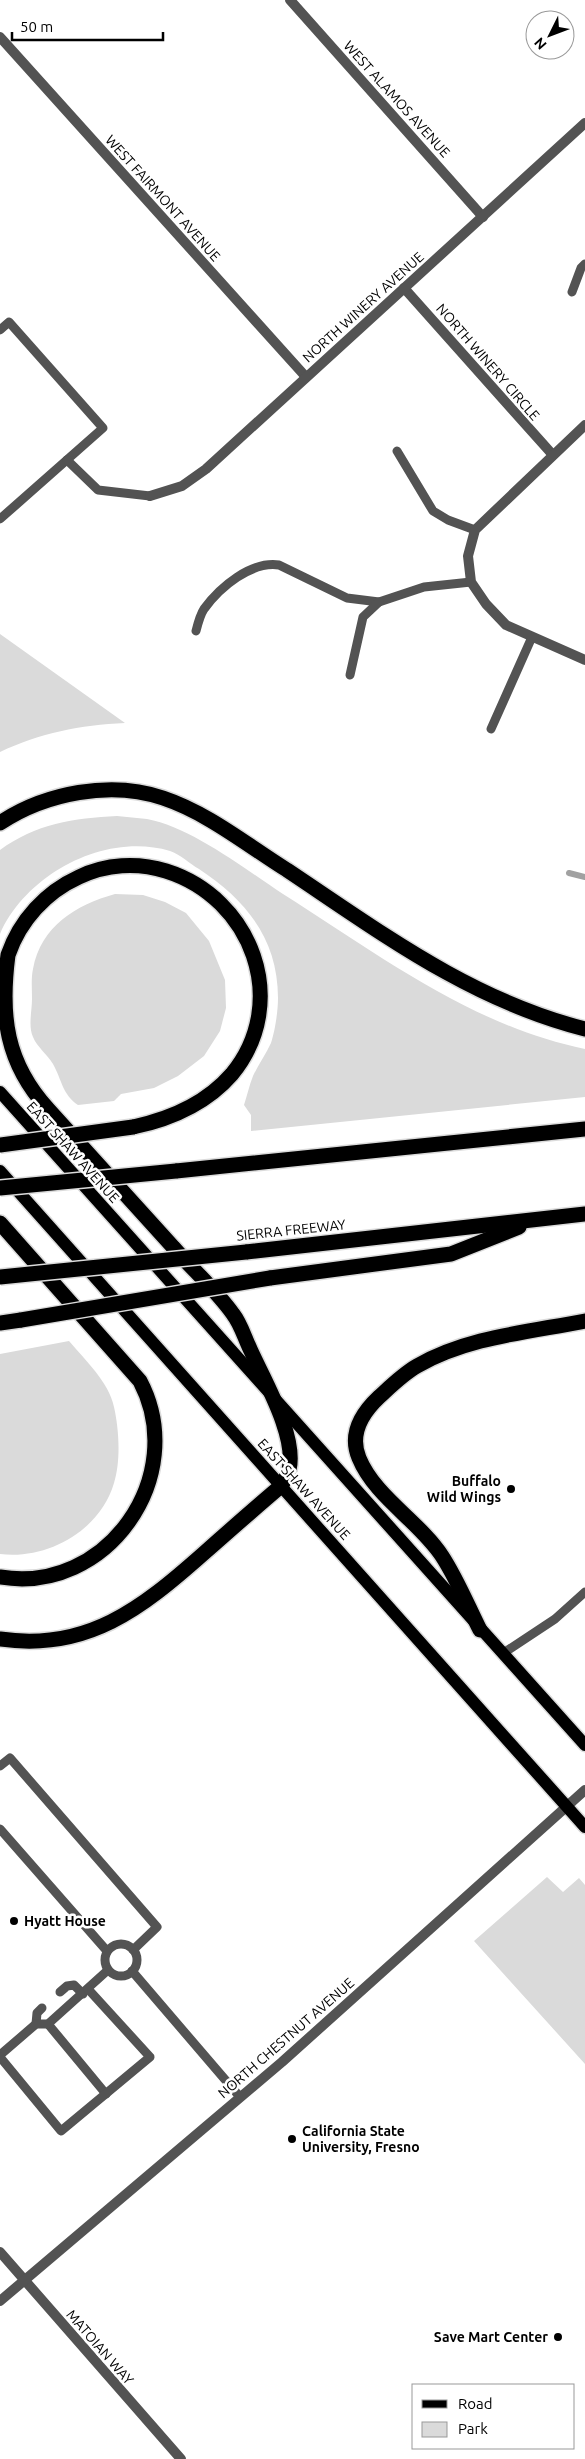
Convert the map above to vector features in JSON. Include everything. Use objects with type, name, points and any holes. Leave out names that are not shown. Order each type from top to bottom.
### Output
[{"type":"highway","points":[[0,823],[46,801],[84,792],[133,791],[162,798],[185,807],[223,828],[394,941],[470,987],[524,1010],[585,1030]]},
{"type":"highway","points":[[0,1144],[134,1127],[170,1118],[203,1100],[227,1079],[241,1061],[249,1044],[259,1013],[260,998],[254,955],[240,925],[211,894],[186,879],[158,869],[131,865],[95,870],[67,882],[43,901],[24,922],[9,952],[4,975],[1,1015],[10,1056],[42,1102],[234,1315],[273,1400],[289,1447],[289,1470],[281,1486],[172,1582],[119,1619],[70,1638],[36,1642],[0,1639]]},
{"type":"highway","points":[[0,1188],[585,1129]]},
{"type":"highway","name":"SIERRA FREEWAY","points":[[0,1277],[585,1214]]},
{"type":"highway","points":[[0,1323],[270,1278],[451,1254],[538,1220]]},
{"type":"highway","points":[[0,1223],[140,1381],[153,1411],[156,1442],[151,1479],[144,1497],[127,1524],[104,1549],[72,1568],[50,1576],[18,1579],[0,1577]]},
{"type":"highway","points":[[480,1630],[441,1556],[372,1480],[358,1457],[355,1436],[360,1418],[368,1407],[416,1366],[438,1356],[487,1339],[585,1321]]},
{"type":"main road","name":"EAST SHAW AVENUE","points":[[0,1092],[273,1400],[585,1746]]},
{"type":"main road","name":"EAST SHAW AVENUE","points":[[0,1171],[585,1827]]},
{"type":"street","name":"WEST ALAMOS AVENUE","points":[[290,0],[483,217]]},
{"type":"street","name":"WEST FAIRMONT AVENUE","points":[[0,36],[306,377]]},
{"type":"street","name":"NORTH WINERY AVENUE","points":[[150,496],[175,489],[198,476],[585,123]]},
{"type":"street","name":"NORTH WINERY CIRCLE","points":[[404,288],[552,454]]},
{"type":"street","points":[[585,425],[552,454],[475,530],[468,556],[471,582],[486,604],[506,625],[585,660]]},
{"type":"street","name":"NORTH CHESTNUT AVENUE","points":[[0,2301],[240,2097],[585,1790]]},
{"type":"street","name":"MATOIAN WAY","points":[[0,2252],[181,2459]]},
{"type":"lane","points":[[572,292],[581,268],[585,264]]},
{"type":"lane","points":[[0,330],[9,322],[103,428],[0,520]]},
{"type":"lane","points":[[397,451],[433,511],[448,520],[475,530]]},
{"type":"lane","points":[[67,460],[98,490],[150,496]]},
{"type":"lane","points":[[196,630],[204,610],[211,601],[246,571],[266,563],[278,565],[347,598],[379,602],[424,587],[471,582]]},
{"type":"lane","points":[[350,675],[364,617],[379,602]]},
{"type":"lane","points":[[491,729],[532,637]]},
{"type":"lane","points":[[502,1654],[555,1619],[585,1592]]},
{"type":"lane","points":[[0,1766],[10,1758],[157,1927],[133,1950]]},
{"type":"lane","points":[[0,1829],[107,1952]]},
{"type":"lane","points":[[119,1944],[133,1950],[136,1960],[132,1970],[123,1976],[118,1976],[108,1970],[105,1961],[107,1952],[119,1944]]},
{"type":"lane","points":[[60,1992],[67,1986],[74,1985],[85,1992],[150,2057],[61,2131],[0,2056],[36,2024],[48,2024],[85,1992],[108,1970]]},
{"type":"lane","points":[[132,1970],[240,2097]]},
{"type":"lane","points":[[36,2024],[37,2013],[42,2008]]},
{"type":"lane","points":[[48,2024],[106,2094]]},
{"type":"green space","points":[[0,634],[125,723],[61,731],[15,745],[0,752]]},
{"type":"green space","points":[[117,816],[147,819],[164,823],[181,831],[235,861],[354,940],[465,1006],[504,1024],[543,1038],[585,1049],[585,1097],[251,1131],[251,1115],[244,1105],[253,1076],[271,1043],[278,1003],[277,977],[265,939],[256,923],[245,908],[216,881],[170,851],[145,847],[120,847],[95,853],[71,862],[49,876],[29,893],[12,912],[0,934],[0,850],[13,841],[41,828],[86,818]]},
{"type":"green space","points":[[115,894],[143,895],[165,902],[186,913],[209,941],[225,980],[226,1008],[220,1031],[204,1056],[178,1076],[154,1088],[121,1094],[114,1101],[78,1105],[65,1091],[53,1064],[33,1037],[30,1023],[32,972],[37,954],[44,941],[62,919],[87,904]]},
{"type":"green space","points":[[69,1341],[102,1380],[114,1407],[119,1445],[118,1465],[114,1483],[107,1500],[97,1515],[69,1539],[53,1547],[36,1552],[18,1555],[0,1554],[0,1354]]},
{"type":"green space","points":[[547,1877],[563,1892],[579,1878],[585,1885],[585,2064],[474,1941]]},
{"type":"waterway","points":[[569,873],[585,877]]},
{"type":"place","name":"Buffalo Wild Wings","points":[[511,1489]]},
{"type":"place","name":"Hyatt House","points":[[14,1921]]},
{"type":"place","name":"California State University, Fresno","points":[[292,2139]]},
{"type":"place","name":"Save Mart Center","points":[[558,2337]]}]
